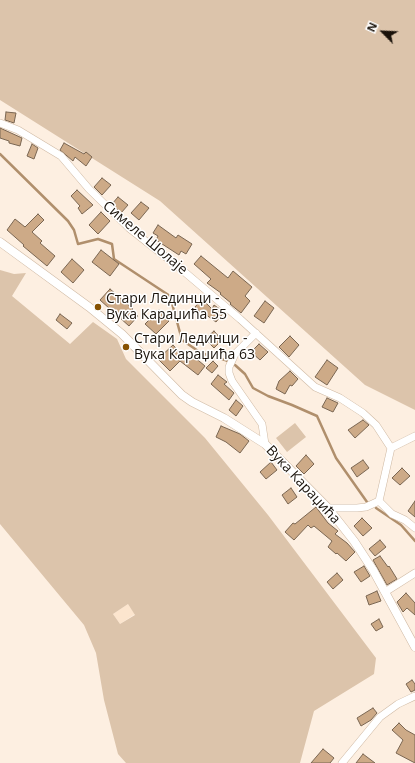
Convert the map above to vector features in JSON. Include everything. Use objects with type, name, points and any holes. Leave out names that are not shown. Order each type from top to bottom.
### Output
[{"type":"street","name":"Симеле Шолаје","points":[[0,123],[18,130],[61,156],[89,189],[129,228],[181,269],[256,333],[315,387],[340,398],[363,412],[376,425],[391,448]]},
{"type":"street","name":"Вука Караџића","points":[[0,242],[89,306],[122,334],[182,395],[192,402],[224,418],[265,444],[328,508],[364,555],[415,647]]},
{"type":"street","points":[[256,333],[235,354],[229,367],[229,373],[232,381],[262,424],[265,444]]},
{"type":"street","points":[[328,508],[366,507],[378,501],[391,448],[415,436]]},
{"type":"street","points":[[378,501],[392,514],[405,520],[415,528]]},
{"type":"street","points":[[385,592],[415,573]]},
{"type":"street","points":[[342,763],[380,716],[398,704],[415,696]]},
{"type":"shaded area","points":[[0,0],[415,0],[415,410],[365,385],[160,201],[0,100]]},
{"type":"shaded area","points":[[0,270],[14,274],[26,273],[12,296],[70,344],[93,322],[117,339],[126,359],[205,438],[268,515],[376,658],[374,674],[314,711],[300,763],[126,763],[118,754],[104,700],[96,653],[84,625],[0,524]],"holes":[[[128,604],[135,615],[120,624],[113,614]]]},
{"type":"shaded area","points":[[295,423],[306,437],[287,452],[276,438]]},
{"type":"shaded area","points":[[128,604],[135,614],[120,624],[113,614]]},
{"type":"building","points":[[6,112],[16,113],[14,123],[5,120]]},
{"type":"building","points":[[0,128],[22,138],[20,146],[9,143],[9,141],[0,138]]},
{"type":"building","points":[[64,143],[84,154],[86,152],[92,157],[86,166],[75,157],[73,161],[60,150]]},
{"type":"building","points":[[32,144],[38,148],[34,159],[27,156]]},
{"type":"building","points":[[102,178],[111,185],[102,195],[94,187]]},
{"type":"building","points":[[77,190],[93,205],[82,214],[78,208],[80,206],[71,196]]},
{"type":"building","points":[[118,197],[128,205],[121,213],[112,204]]},
{"type":"building","points":[[141,202],[149,208],[139,220],[131,213]]},
{"type":"building","points":[[101,212],[110,221],[98,234],[89,225]]},
{"type":"building","points":[[38,214],[44,220],[32,232],[42,241],[40,243],[55,256],[47,266],[7,230],[15,219],[25,227]]},
{"type":"building","points":[[158,225],[176,238],[178,235],[192,244],[186,254],[181,251],[179,255],[156,240],[158,236],[153,233]]},
{"type":"building","points":[[101,250],[119,264],[110,276],[92,262]]},
{"type":"building","points":[[201,256],[228,278],[233,271],[252,287],[245,296],[250,301],[241,313],[220,294],[221,293],[207,283],[211,279],[194,264]]},
{"type":"building","points":[[72,259],[84,270],[73,283],[61,272]]},
{"type":"building","points":[[110,289],[133,309],[132,310],[138,316],[129,326],[100,300]]},
{"type":"building","points":[[202,299],[212,309],[214,305],[224,312],[216,322],[205,314],[204,316],[195,307]]},
{"type":"building","points":[[265,301],[274,308],[264,323],[254,316]]},
{"type":"building","points":[[159,310],[169,321],[156,334],[145,324]]},
{"type":"building","points":[[60,314],[72,323],[67,329],[56,320]]},
{"type":"building","points":[[214,331],[222,340],[214,348],[205,339]]},
{"type":"building","points":[[290,336],[299,345],[289,357],[279,347]]},
{"type":"building","points":[[259,344],[268,352],[260,360],[251,352]]},
{"type":"building","points":[[173,345],[188,361],[193,356],[205,366],[198,375],[180,361],[170,371],[158,359]]},
{"type":"building","points":[[327,360],[338,368],[327,385],[315,377]]},
{"type":"building","points":[[213,361],[218,366],[212,373],[206,368]]},
{"type":"building","points":[[290,371],[298,379],[292,386],[290,385],[285,394],[276,389],[279,381]]},
{"type":"building","points":[[218,375],[227,382],[224,384],[234,393],[229,400],[211,384]]},
{"type":"building","points":[[327,398],[338,403],[333,412],[322,407]]},
{"type":"building","points":[[236,400],[243,406],[236,416],[229,410]]},
{"type":"building","points":[[363,420],[369,425],[355,438],[348,430]]},
{"type":"building","points":[[221,426],[240,434],[249,441],[240,453],[226,442],[216,437]]},
{"type":"building","points":[[306,455],[314,464],[304,474],[296,466]]},
{"type":"building","points":[[363,460],[369,468],[357,477],[351,468]]},
{"type":"building","points":[[271,462],[277,470],[266,479],[260,472]]},
{"type":"building","points":[[402,468],[410,476],[400,485],[392,478]]},
{"type":"building","points":[[291,488],[297,497],[288,504],[282,495]]},
{"type":"building","points":[[415,501],[415,517],[408,511]]},
{"type":"building","points":[[316,507],[328,523],[338,531],[335,534],[347,543],[355,552],[346,561],[328,547],[332,541],[314,526],[311,528],[308,525],[294,540],[285,532],[293,523],[295,524]]},
{"type":"building","points":[[362,518],[372,528],[363,536],[354,526]]},
{"type":"building","points":[[380,540],[386,547],[375,556],[369,549]]},
{"type":"building","points":[[380,556],[388,567],[389,566],[397,579],[387,585],[373,560]]},
{"type":"building","points":[[364,566],[370,576],[361,582],[354,572]]},
{"type":"building","points":[[337,573],[343,580],[333,589],[327,582]]},
{"type":"building","points":[[377,591],[381,601],[369,605],[366,596]]},
{"type":"building","points":[[406,593],[415,603],[415,615],[407,608],[403,612],[397,602]]},
{"type":"building","points":[[379,619],[383,627],[376,631],[371,624]]},
{"type":"building","points":[[412,680],[415,684],[415,690],[411,692],[406,684]]},
{"type":"building","points":[[373,708],[377,713],[371,720],[361,726],[357,718]]},
{"type":"building","points":[[399,723],[406,730],[415,735],[415,763],[396,753],[403,740],[392,730]]},
{"type":"building","points":[[323,749],[334,758],[330,763],[311,763]]},
{"type":"building","points":[[363,754],[375,763],[356,763]]},
{"type":"waterway","points":[[0,154],[68,221],[74,230],[78,244],[98,239],[112,244],[114,259],[170,296],[182,340],[201,353],[225,360],[235,365],[245,374],[253,388],[268,396],[317,416],[336,458],[367,502]]},
{"type":"waterway","points":[[376,508],[401,525],[415,541]]},
{"type":"place","name":"Стари Лединци - Вука Караџића 55","points":[[98,307]]},
{"type":"place","name":"Стари Лединци - Вука Караџића 63","points":[[126,347]]}]
